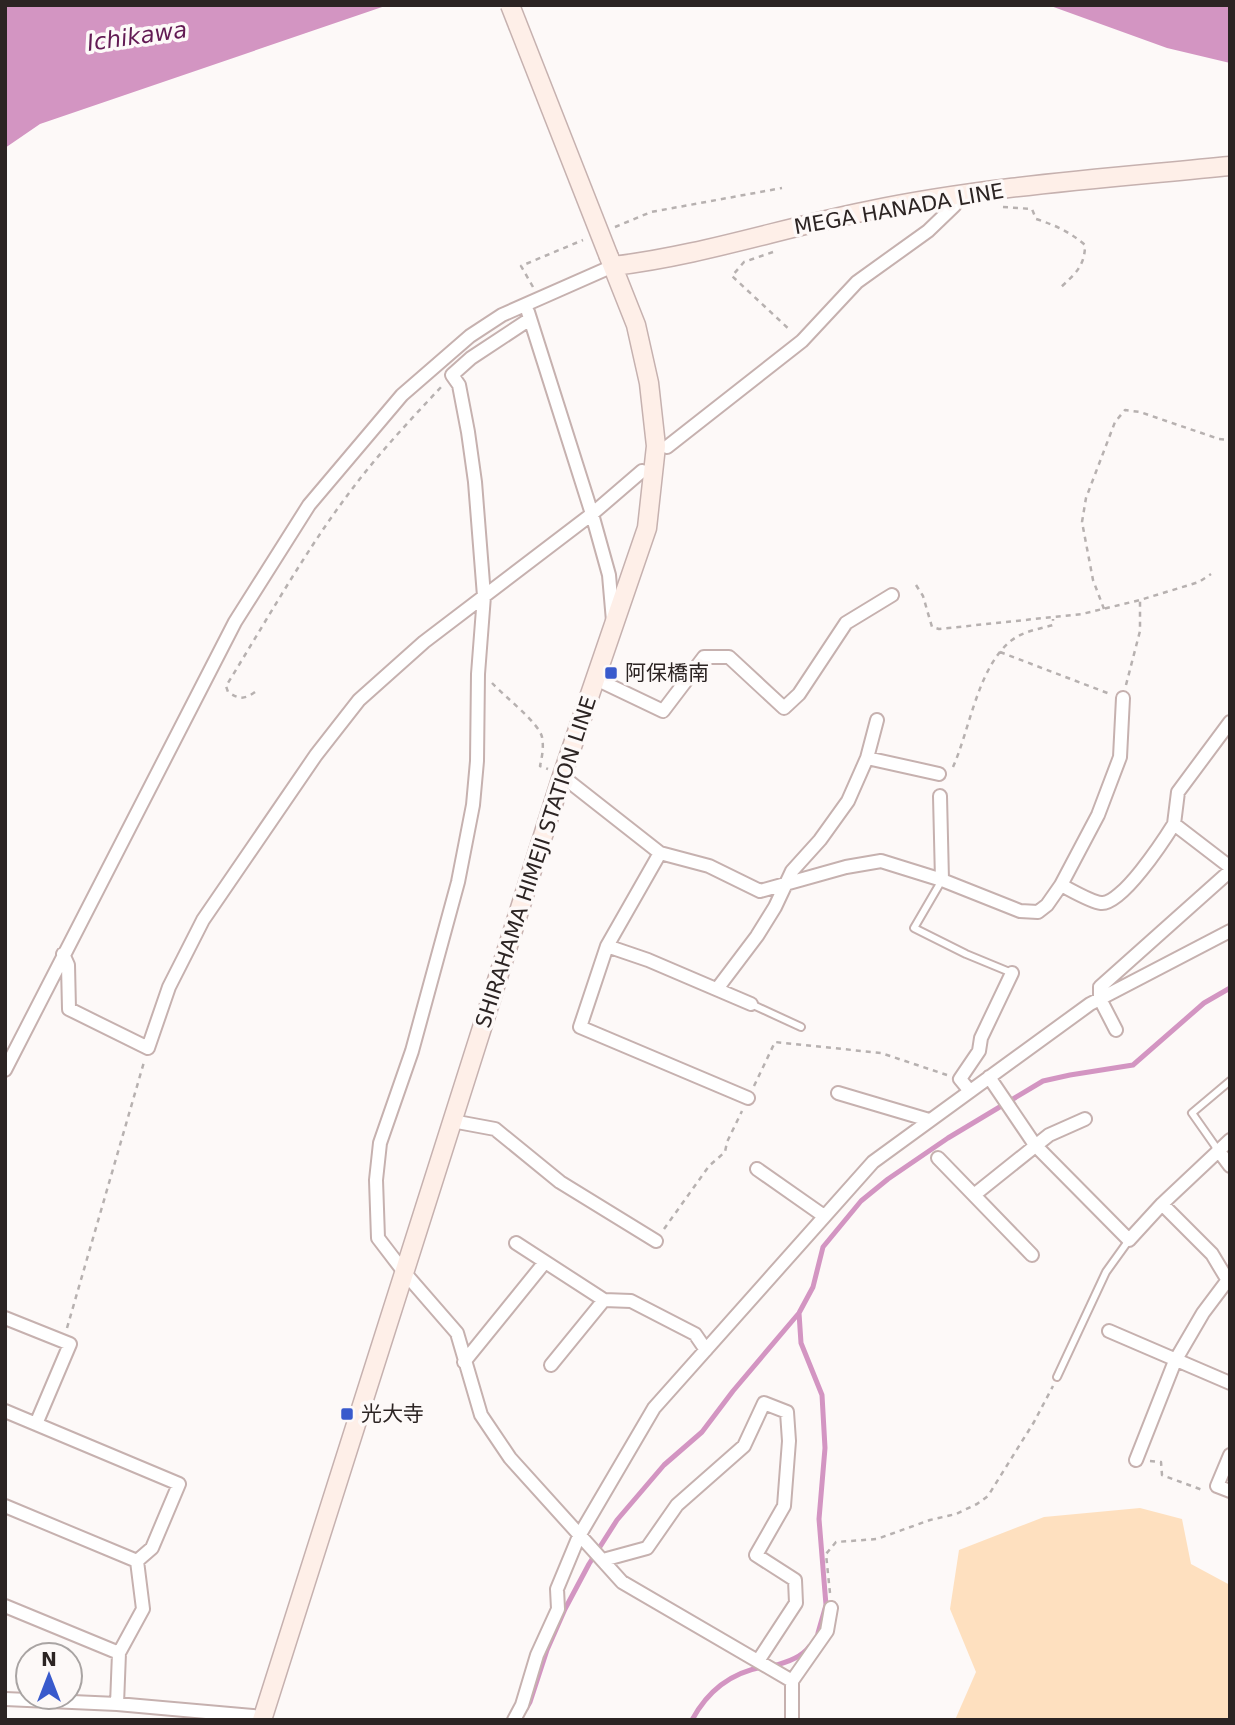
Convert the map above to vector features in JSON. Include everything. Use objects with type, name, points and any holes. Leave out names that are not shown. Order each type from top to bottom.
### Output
[{"type":"main road","name":"SHIRAHAMA HIMEJI STATION LINE","points":[[262,1718],[562,776],[647,528],[656,446],[649,383],[636,326],[510,5]]},
{"type":"main road","name":"MEGA HANADA LINE","points":[[611,261],[653,261],[867,211],[955,194],[1230,166]]},
{"type":"street","points":[[667,447],[802,341],[857,282],[937,223],[954,206],[955,194]]},
{"type":"street","points":[[5,1070],[234,622],[309,505],[402,395],[470,336],[502,315],[540,299],[611,261]]},
{"type":"street","points":[[525,305],[609,575],[614,628]]},
{"type":"street","points":[[530,320],[471,358],[452,374],[459,385],[468,432],[475,482],[484,596],[478,674],[477,761],[473,804],[458,881],[412,1051],[380,1143],[376,1180],[378,1238],[457,1333],[481,1415],[488,1426],[510,1458],[579,1536],[622,1582],[792,1681]]},
{"type":"street","points":[[63,954],[68,965],[69,1009],[148,1048],[169,987],[203,919],[316,755],[359,700],[424,642],[592,514],[642,471]]},
{"type":"street","points":[[596,680],[663,711],[704,657],[729,657],[785,708],[799,694],[846,623],[892,595]]},
{"type":"street","points":[[562,776],[660,853],[709,866],[760,891],[846,867],[881,862],[942,880],[1020,911],[1038,912],[1047,905],[1061,885],[1098,815],[1117,766],[1122,742],[1123,698]]},
{"type":"street","points":[[717,989],[757,936],[792,871],[820,840],[848,801],[867,758],[877,720]]},
{"type":"street","points":[[1061,885],[1101,904],[1112,901],[1147,865],[1174,824],[1178,792],[1230,722]]},
{"type":"street","points":[[867,758],[939,774]]},
{"type":"street","points":[[940,796],[942,880]]},
{"type":"street","points":[[1116,1030],[1100,999],[1100,986],[1230,869],[1174,824]]},
{"type":"street","points":[[660,853],[607,946],[580,1027],[748,1098]]},
{"type":"street","points":[[514,1720],[523,1705],[537,1655],[558,1609],[557,1589],[579,1536],[654,1408],[873,1161],[1100,999],[1230,931]]},
{"type":"street","points":[[607,946],[648,960],[751,1004]]},
{"type":"street","points":[[969,1090],[960,1079],[979,1051],[981,1038],[1012,973]]},
{"type":"street","points":[[989,1077],[1035,1145],[1129,1240],[1162,1204],[1230,1140]]},
{"type":"street","points":[[838,1093],[929,1120]]},
{"type":"street","points":[[974,1195],[1049,1135],[1085,1119]]},
{"type":"street","points":[[452,1121],[495,1129],[560,1182],[656,1241]]},
{"type":"street","points":[[1218,1150],[1230,1166]]},
{"type":"street","points":[[938,1158],[1032,1255]]},
{"type":"street","points":[[757,1169],[824,1216]]},
{"type":"street","points":[[1136,1460],[1175,1361],[1203,1313],[1228,1278],[1212,1254],[1162,1204]]},
{"type":"street","points":[[516,1243],[604,1300],[631,1301],[695,1334],[706,1349]]},
{"type":"street","points":[[464,1362],[545,1262]]},
{"type":"street","points":[[551,1365],[604,1300]]},
{"type":"street","points":[[5,1318],[70,1344],[36,1424]]},
{"type":"street","points":[[1109,1331],[1230,1383]]},
{"type":"street","points":[[603,1560],[647,1548],[677,1505],[744,1446],[764,1403],[787,1412],[789,1441],[784,1506],[756,1555],[795,1580],[796,1603],[758,1661]]},
{"type":"street","points":[[5,1411],[179,1483],[152,1548],[137,1561]]},
{"type":"street","points":[[1230,1455],[1216,1486],[1230,1491]]},
{"type":"street","points":[[5,1506],[137,1561]]},
{"type":"street","points":[[117,1704],[119,1653],[143,1609],[137,1561]]},
{"type":"street","points":[[5,1606],[119,1653]]},
{"type":"street","points":[[792,1720],[792,1681],[827,1631],[831,1608]]},
{"type":"street","points":[[5,1699],[117,1704],[262,1718]]},
{"type":"lane","points":[[942,880],[914,928],[1012,973]]},
{"type":"lane","points":[[751,1004],[801,1027]]},
{"type":"lane","points":[[1218,1150],[1192,1113],[1230,1081]]},
{"type":"lane","points":[[1057,1377],[1106,1272],[1129,1240]]},
{"type":"path","points":[[615,227],[651,212],[782,188]]},
{"type":"path","points":[[995,206],[1032,209],[1036,219],[1072,234],[1085,245],[1085,256],[1080,268],[1060,288]]},
{"type":"path","points":[[540,299],[521,266],[592,237]]},
{"type":"path","points":[[776,251],[744,262],[732,275],[802,341]]},
{"type":"path","points":[[255,692],[246,698],[238,699],[228,692],[226,686],[298,569],[352,489],[452,374]]},
{"type":"path","points":[[1104,609],[1093,580],[1082,522],[1086,498],[1115,422],[1125,410],[1140,412],[1219,439],[1230,440]]},
{"type":"path","points":[[916,585],[923,596],[932,626],[939,629],[1082,614],[1140,600],[1199,582],[1211,575]]},
{"type":"path","points":[[1000,652],[1123,698],[1140,631],[1140,600]]},
{"type":"path","points":[[940,796],[963,744],[975,702],[991,665],[1013,639],[1029,631],[1053,625],[1052,617]]},
{"type":"path","points":[[478,674],[488,678],[530,719],[542,735],[543,754],[540,766],[562,776]]},
{"type":"path","points":[[656,1241],[709,1166],[725,1152],[727,1142],[775,1042],[881,1053],[960,1079]]},
{"type":"path","points":[[63,1341],[148,1048]]},
{"type":"path","points":[[831,1608],[826,1553],[836,1542],[877,1539],[930,1520],[956,1514],[988,1496],[1028,1433],[1057,1377]]},
{"type":"path","points":[[1136,1460],[1161,1462],[1162,1475],[1206,1491],[1216,1486]]},
{"type":"shaded area","points":[[1140,1508],[1182,1519],[1191,1564],[1230,1585],[1230,1720],[955,1720],[976,1672],[950,1609],[959,1550],[1044,1517]]},
{"type":"water","name":"Ichikawa","points":[[5,5],[388,5],[40,124],[5,148]]},
{"type":"water","points":[[1048,5],[1230,5],[1230,63],[1167,48]]},
{"type":"waterway","points":[[526,1709],[565,1609],[617,1520],[664,1465],[702,1432],[799,1313],[813,1287],[823,1247],[861,1201],[948,1138],[1043,1081],[1133,1065],[1204,1003],[1230,988]]},
{"type":"waterway","points":[[799,1313],[801,1343],[822,1395],[825,1448],[819,1519],[826,1605],[818,1633]]},
{"type":"waterway","points":[[772,1666],[797,1657],[809,1647]]},
{"type":"waterway","points":[[692,1720],[705,1701],[721,1685],[740,1674],[762,1667]]},
{"type":"place","name":"阿保橋南","points":[[611,673]]},
{"type":"place","name":"光大寺","points":[[347,1414]]}]
